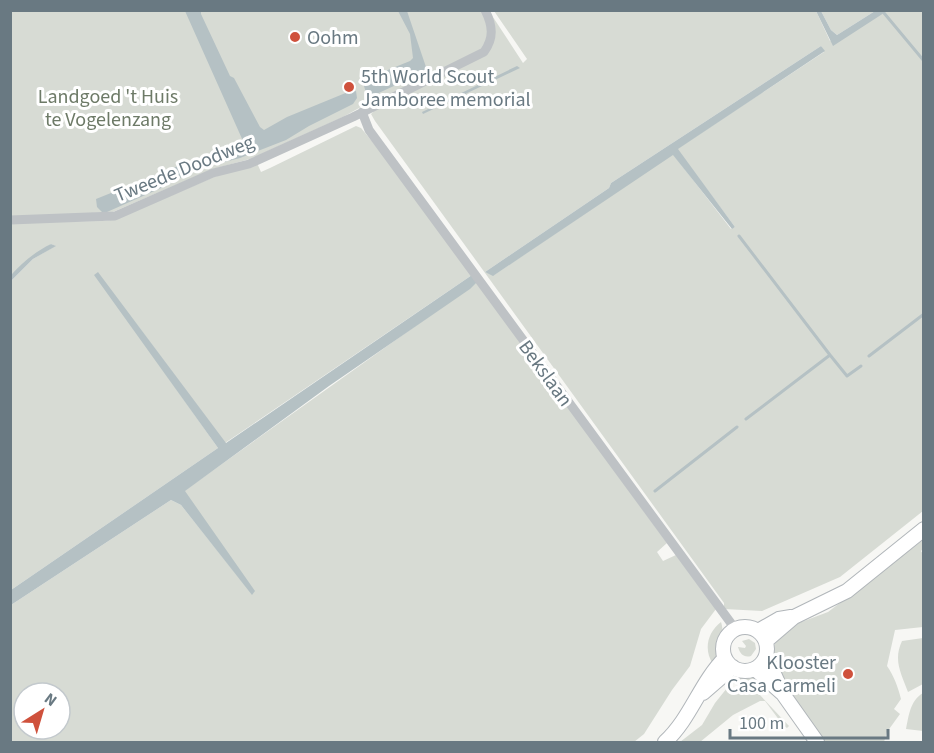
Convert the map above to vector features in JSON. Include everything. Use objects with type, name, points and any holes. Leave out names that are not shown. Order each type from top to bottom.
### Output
[{"type":"main road","points":[[762,636],[779,619],[794,617],[847,591],[924,529]]},
{"type":"main road","points":[[749,628],[762,636],[767,649],[760,664],[742,671],[729,663],[724,644],[728,635],[736,630],[749,628]]},
{"type":"main road","points":[[665,742],[672,736],[699,696],[710,673],[729,663]]},
{"type":"main road","points":[[760,664],[769,683],[783,694],[817,742]]},
{"type":"street","name":"Tweede Doodweg","points":[[10,220],[115,216],[213,173],[249,164],[484,52],[491,42],[492,34],[490,19],[485,10]]},
{"type":"street","name":"Bekslaan","points":[[362,112],[369,130],[736,630]]},
{"type":"green space","name":"Landgoed 't Huis te Vogelenzang","points":[[10,11],[489,11],[523,63],[527,59],[494,11],[816,11],[830,41],[887,11],[923,11],[923,511],[840,577],[762,611],[724,609],[724,603],[375,121],[371,114],[374,111],[368,103],[343,117],[250,159],[213,169],[113,212],[11,217]],"holes":[[[821,46],[824,52],[677,149],[735,227],[731,229],[673,154],[494,275],[485,272],[609,188],[611,183]]]},
{"type":"green space","points":[[821,11],[875,11],[837,35],[831,30]]},
{"type":"green space","points":[[356,126],[361,128],[396,170],[472,275],[225,443],[138,326],[95,274],[218,448],[11,590],[11,281],[33,259],[55,246],[51,244],[11,275],[11,222],[116,219],[214,177],[257,163],[261,172]]},
{"type":"green space","points":[[477,282],[667,543],[657,552],[663,561],[676,555],[716,609],[701,629],[690,666],[644,734],[634,742],[11,742],[11,605],[171,500],[181,505],[252,594],[254,591],[184,491]]},
{"type":"green space","points":[[923,540],[921,551],[924,556],[923,627],[895,630],[887,666],[900,695],[901,699],[894,709],[900,714],[887,732],[884,742],[826,742],[792,697],[774,666],[775,642],[788,627],[828,612]]},
{"type":"green space","points":[[721,622],[722,644],[713,664],[708,653],[708,641]]},
{"type":"green space","points":[[923,638],[923,684],[908,692],[899,666],[899,648],[902,641]]},
{"type":"green space","points":[[749,639],[755,643],[756,649],[751,656],[744,656],[738,647],[745,648],[742,641]]},
{"type":"green space","points":[[738,674],[753,676],[768,688],[734,684],[725,679]]},
{"type":"green space","points":[[727,688],[759,694],[789,726],[787,728],[783,725],[765,701],[760,701],[733,715],[700,742],[680,742],[702,725]]},
{"type":"green space","points":[[923,693],[923,731],[906,729],[913,704]]},
{"type":"shaded area","points":[[185,11],[201,11],[230,76],[234,78],[260,127],[264,130],[287,117],[348,92],[356,91],[357,98],[353,104],[286,140],[240,158],[197,169],[161,188],[107,212],[102,212],[97,207],[96,199],[203,156],[231,152],[242,146],[243,141]]},
{"type":"shaded area","points":[[398,11],[407,11],[426,67],[424,72],[370,97],[364,86],[373,76],[413,58],[410,34]]},
{"type":"shaded area","points":[[816,11],[821,11],[831,30],[837,35],[875,11],[887,11],[833,46]]},
{"type":"shaded area","points":[[821,46],[825,51],[678,149],[735,227],[732,229],[673,155],[493,276],[485,272],[609,188],[611,183]]},
{"type":"shaded area","points":[[517,66],[520,68],[423,114],[422,112]]},
{"type":"shaded area","points":[[51,244],[56,246],[33,259],[11,281],[11,275],[20,266]]},
{"type":"shaded area","points":[[98,272],[226,443],[472,275],[477,282],[185,491],[255,591],[252,595],[181,505],[171,500],[11,605],[11,590],[218,448],[94,275]]},
{"type":"waterway","points":[[884,13],[924,61]]},
{"type":"waterway","points":[[739,236],[830,355]]},
{"type":"waterway","points":[[869,356],[924,314]]},
{"type":"waterway","points":[[746,419],[830,355],[847,376],[861,366]]},
{"type":"waterway","points":[[655,491],[737,427]]},
{"type":"place","name":"Oohm","points":[[295,37]]},
{"type":"place","name":"5th World Scout Jamboree memorial","points":[[349,87]]},
{"type":"place","name":"Klooster Casa Carmeli","points":[[848,674]]}]
